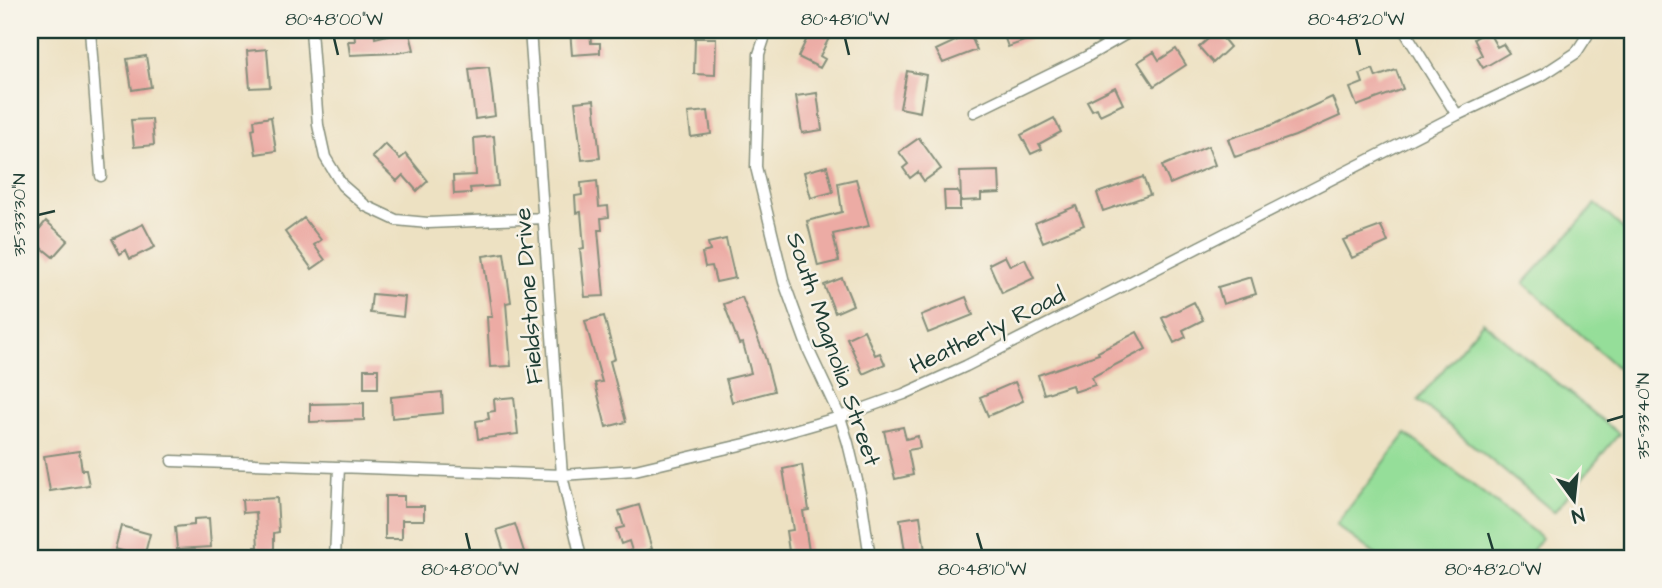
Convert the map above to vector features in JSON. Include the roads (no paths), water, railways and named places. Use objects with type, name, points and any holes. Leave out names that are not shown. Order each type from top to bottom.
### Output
[{"type":"street","points":[[90,30],[101,176]]},
{"type":"street","points":[[311,30],[318,125],[325,157],[342,185],[366,206],[396,220],[428,223],[544,218]]},
{"type":"street","name":"Fieldstone Drive","points":[[530,30],[562,475],[582,558]]},
{"type":"street","name":"South Magnolia Street","points":[[767,30],[759,54],[756,167],[784,282],[809,351],[840,417],[861,497],[870,558]]},
{"type":"street","points":[[974,112],[1086,57],[1133,30]]},
{"type":"street","points":[[1404,30],[1457,115]]},
{"type":"street","name":"Heatherly Road","points":[[172,461],[562,475],[635,470],[745,444],[840,417],[904,394],[966,366],[1457,115],[1544,74],[1576,53],[1587,36],[1587,30]]},
{"type":"street","points":[[335,558],[339,467]]}]
